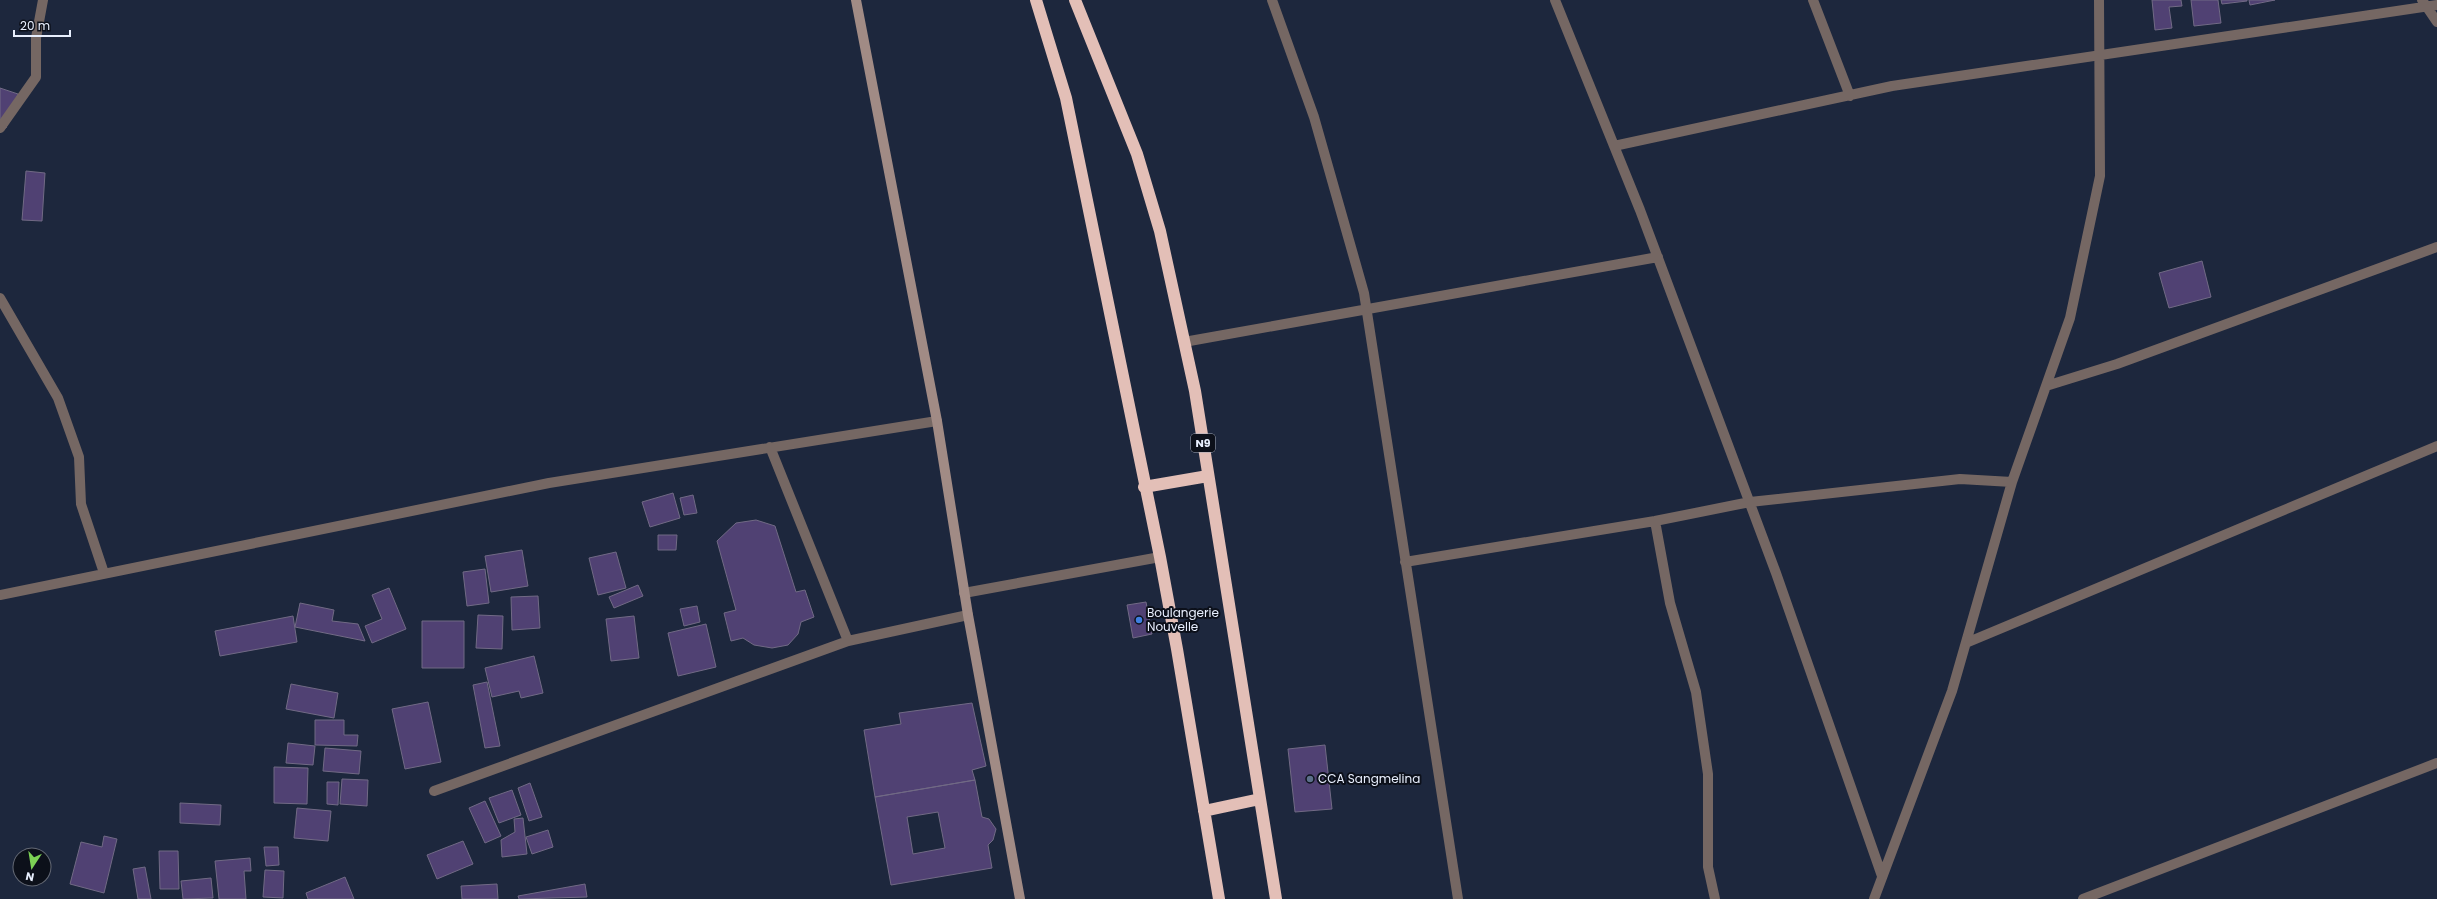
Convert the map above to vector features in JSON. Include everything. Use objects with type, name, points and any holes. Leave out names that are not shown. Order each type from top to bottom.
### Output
[{"type":"highway","points":[[1036,0],[1066,98],[1144,486],[1160,558],[1219,899]]},
{"type":"highway","name":"N9","points":[[1075,0],[1137,154],[1160,231],[1184,342],[1208,476],[1276,899]]},
{"type":"highway","points":[[1144,486],[1208,476]]},
{"type":"highway","points":[[1204,812],[1260,799]]},
{"type":"street","points":[[0,128],[36,77],[36,38],[43,0]]},
{"type":"street","points":[[856,0],[937,421],[964,593],[1020,899]]},
{"type":"street","points":[[1272,0],[1314,117],[1364,293],[1458,899]]},
{"type":"street","points":[[1555,0],[1658,257],[1750,502],[1882,876]]},
{"type":"street","points":[[1813,0],[1850,96]]},
{"type":"street","points":[[1874,899],[1952,691],[2012,482],[2070,318],[2100,176],[2099,0]]},
{"type":"street","points":[[1614,146],[1892,86],[2100,56],[2424,3],[2437,5]]},
{"type":"street","points":[[2424,3],[2437,22]]},
{"type":"street","points":[[2046,386],[2124,362],[2437,247]]},
{"type":"street","points":[[1184,342],[1658,257]]},
{"type":"street","points":[[0,298],[58,398],[79,457],[81,504],[104,573]]},
{"type":"street","points":[[0,595],[549,483],[937,421]]},
{"type":"street","points":[[1966,643],[2437,446]]},
{"type":"street","points":[[770,447],[848,641]]},
{"type":"street","points":[[1405,562],[1655,521],[1750,502],[1960,479],[2012,482]]},
{"type":"street","points":[[1655,521],[1670,603],[1696,692],[1708,774],[1708,867],[1715,899]]},
{"type":"street","points":[[964,593],[1160,558]]},
{"type":"street","points":[[434,791],[848,641],[968,615]]},
{"type":"street","points":[[2084,899],[2437,763]]},
{"type":"building","points":[[2152,0],[2181,0],[2182,6],[2169,7],[2172,28],[2155,30]]},
{"type":"building","points":[[2191,0],[2218,0],[2221,23],[2194,26]]},
{"type":"building","points":[[2221,0],[2247,0],[2247,1],[2222,4]]},
{"type":"building","points":[[2249,0],[2275,0],[2250,5]]},
{"type":"building","points":[[0,88],[18,94],[6,128],[0,126]]},
{"type":"building","points":[[26,171],[45,173],[42,221],[22,220]]},
{"type":"building","points":[[2202,261],[2211,297],[2169,308],[2159,273]]},
{"type":"building","points":[[673,493],[680,518],[650,527],[642,502]]},
{"type":"building","points":[[693,495],[697,513],[684,515],[680,498]]},
{"type":"building","points":[[756,520],[775,526],[796,592],[805,590],[814,617],[801,622],[798,634],[788,645],[772,648],[754,645],[743,638],[731,641],[724,613],[736,610],[717,541],[736,523]]},
{"type":"building","points":[[658,535],[677,535],[676,550],[658,550]]},
{"type":"building","points":[[522,550],[528,586],[491,592],[485,556]]},
{"type":"building","points":[[616,552],[626,588],[598,595],[589,558]]},
{"type":"building","points":[[485,569],[489,603],[467,606],[463,572]]},
{"type":"building","points":[[638,585],[643,596],[614,608],[609,597]]},
{"type":"building","points":[[389,588],[406,629],[372,643],[365,626],[382,619],[372,595]]},
{"type":"building","points":[[538,596],[540,628],[512,630],[511,597]]},
{"type":"building","name":"Boulangerie Nouvelle","points":[[1146,602],[1152,634],[1133,638],[1127,605]]},
{"type":"building","points":[[300,603],[334,610],[332,621],[358,624],[365,641],[295,627]]},
{"type":"building","points":[[697,606],[700,622],[684,626],[680,609]]},
{"type":"building","points":[[478,615],[503,616],[502,649],[476,648]]},
{"type":"building","points":[[293,616],[297,642],[220,656],[215,631]]},
{"type":"building","points":[[634,616],[639,658],[611,661],[606,619]]},
{"type":"building","points":[[422,621],[464,621],[464,668],[422,668]]},
{"type":"building","points":[[706,624],[716,667],[678,676],[668,633]]},
{"type":"building","points":[[534,656],[543,693],[521,698],[519,691],[492,697],[485,668]]},
{"type":"building","points":[[487,682],[500,746],[485,748],[473,685]]},
{"type":"building","points":[[291,684],[338,693],[334,718],[286,709]]},
{"type":"building","points":[[428,702],[441,762],[405,769],[392,709]]},
{"type":"building","points":[[972,703],[986,766],[972,770],[975,780],[875,797],[864,730],[901,724],[899,713]]},
{"type":"building","points":[[315,720],[344,720],[344,735],[358,735],[357,746],[315,745]]},
{"type":"building","points":[[288,743],[315,746],[313,765],[286,763]]},
{"type":"building","name":"CCA Sangmelina","points":[[1325,745],[1332,809],[1295,812],[1288,749]]},
{"type":"building","points":[[325,748],[361,751],[359,774],[323,771]]},
{"type":"building","points":[[274,767],[308,768],[307,804],[274,803]]},
{"type":"building","points":[[342,779],[368,780],[367,806],[340,804]]},
{"type":"building","points":[[975,780],[982,817],[989,819],[996,829],[993,840],[988,845],[992,868],[891,885],[875,797]],"holes":[[[938,812],[945,848],[913,854],[907,817]]]},
{"type":"building","points":[[327,782],[339,782],[338,805],[327,804]]},
{"type":"building","points":[[530,783],[542,817],[529,821],[518,788]]},
{"type":"building","points":[[512,790],[521,815],[499,823],[489,798]]},
{"type":"building","points":[[485,801],[501,836],[485,843],[469,808]]},
{"type":"building","points":[[180,803],[221,805],[220,825],[180,823]]},
{"type":"building","points":[[297,808],[331,811],[328,841],[294,838]]},
{"type":"building","points":[[523,818],[527,854],[502,857],[501,840],[515,832],[514,819]]},
{"type":"building","points":[[548,830],[553,847],[532,854],[526,837]]},
{"type":"building","points":[[104,836],[117,839],[104,893],[70,884],[81,842],[102,847]]},
{"type":"building","points":[[463,841],[473,864],[437,879],[427,855]]},
{"type":"building","points":[[264,847],[278,847],[279,865],[266,866]]},
{"type":"building","points":[[159,851],[178,851],[179,889],[160,889]]},
{"type":"building","points":[[250,858],[251,871],[244,871],[246,899],[219,899],[215,861]]},
{"type":"building","points":[[145,867],[151,899],[138,899],[133,869]]},
{"type":"building","points":[[265,870],[284,871],[283,898],[263,897]]},
{"type":"building","points":[[345,877],[354,899],[308,899],[306,893]]},
{"type":"building","points":[[211,878],[213,898],[183,899],[181,881]]},
{"type":"building","points":[[497,884],[498,899],[462,899],[461,886]]},
{"type":"building","points":[[585,884],[587,897],[519,899],[518,896]]},
{"type":"place","name":"Boulangerie Nouvelle","points":[[1139,620]]},
{"type":"place","name":"CCA Sangmelina","points":[[1310,779]]}]
